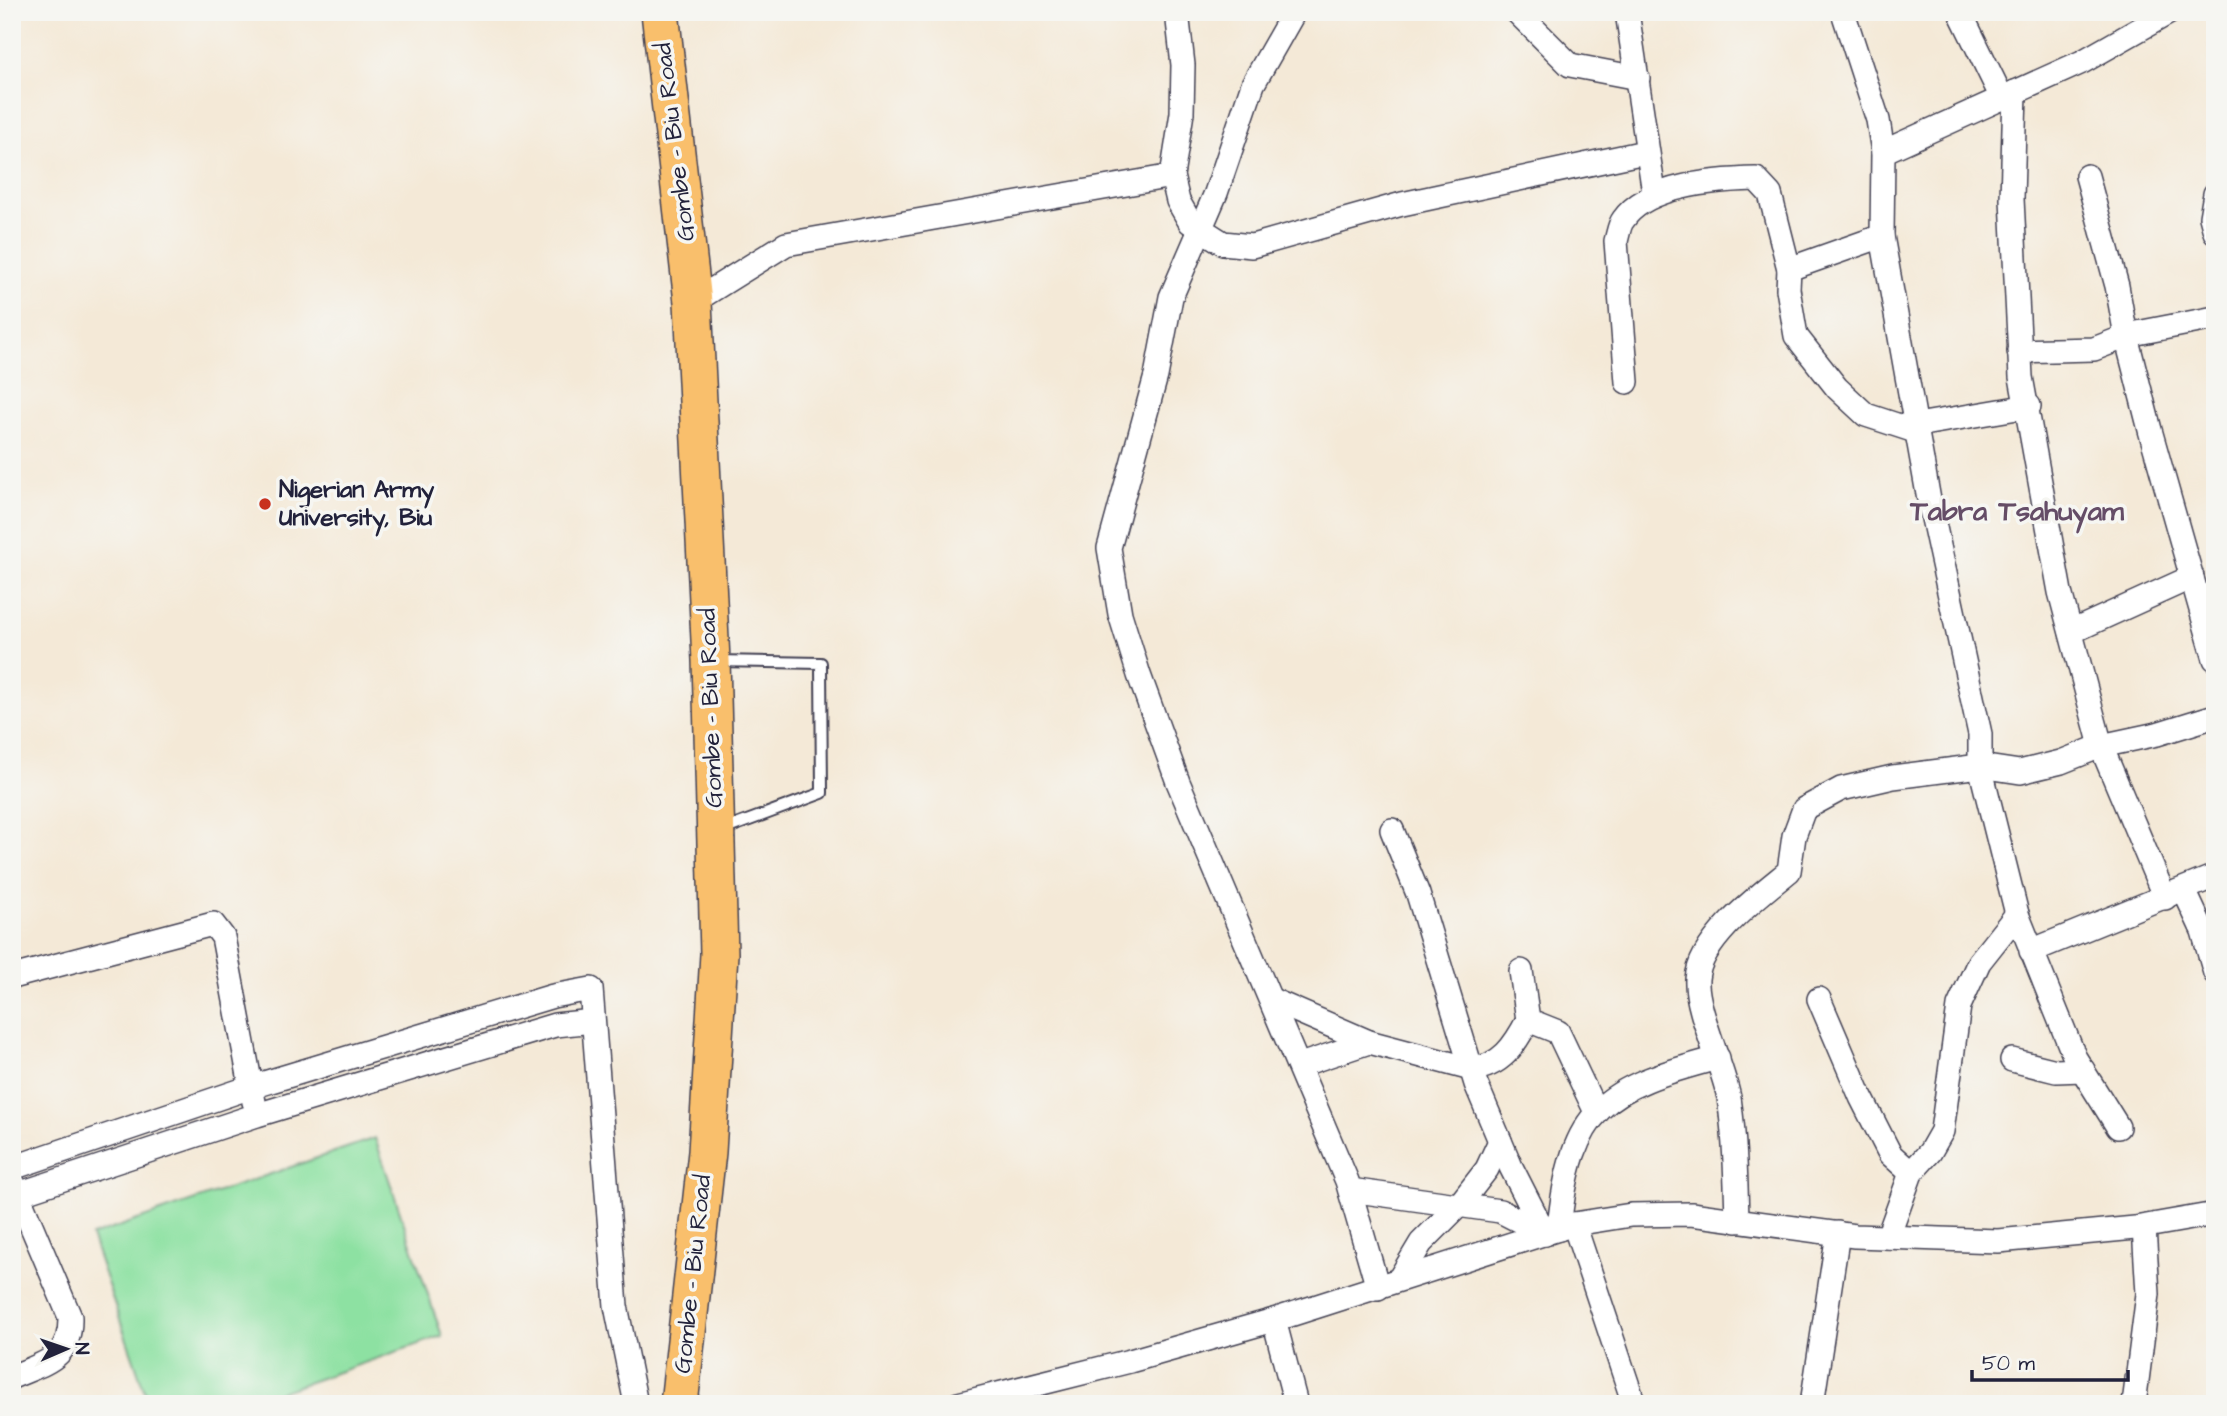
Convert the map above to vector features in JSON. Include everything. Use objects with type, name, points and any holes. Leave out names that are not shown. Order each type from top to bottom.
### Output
[{"type":"main road","name":"Gombe - Biu Road","points":[[660,12],[693,302],[711,660],[718,980],[707,1152],[679,1404]]},
{"type":"street","points":[[1177,12],[1183,65],[1182,113],[1172,176],[1178,201],[1191,222],[1223,243],[1252,246],[1402,204],[1645,152]]},
{"type":"street","points":[[1294,12],[1253,84],[1216,193],[1171,297],[1156,376],[1110,548],[1120,614],[1139,676],[1178,782],[1300,1065],[1350,1190],[1378,1287]]},
{"type":"street","points":[[1517,12],[1570,65],[1638,78]]},
{"type":"street","points":[[1627,12],[1638,78],[1645,152],[1654,193]]},
{"type":"street","points":[[1843,12],[1878,120],[1883,152],[1882,236],[1929,500],[1980,734],[1980,766],[2017,914],[2031,951],[2083,1070],[2118,1127]]},
{"type":"street","points":[[1960,12],[2008,95],[2020,351],[2060,592],[2101,746],[2174,894],[2203,931],[2215,972]]},
{"type":"street","points":[[1883,152],[2081,62],[2170,12]]},
{"type":"street","points":[[693,302],[786,244],[898,227],[1172,176]]},
{"type":"street","points":[[2087,176],[2118,286],[2126,336],[2215,659]]},
{"type":"street","points":[[1627,382],[1616,241],[1622,220],[1654,193],[1727,180],[1756,179],[1770,194],[1789,269],[1788,289],[1796,336],[1836,388],[1866,415],[1917,428],[2029,406]]},
{"type":"street","points":[[2215,194],[2211,217],[2215,232]]},
{"type":"street","points":[[1789,269],[1882,236]]},
{"type":"street","points":[[2020,351],[2094,349],[2126,336],[2215,318]]},
{"type":"street","points":[[2071,632],[2192,577]]},
{"type":"street","points":[[1737,1221],[1729,1097],[1697,978],[1719,935],[1745,906],[1790,871],[1794,836],[1804,809],[1841,789],[1893,777],[1980,766],[2020,772],[2061,762],[2101,746],[2157,734],[2215,716]]},
{"type":"street","points":[[1392,831],[1418,894],[1471,1069],[1500,1141],[1559,1229],[1634,1404]]},
{"type":"street","points":[[2031,951],[2215,876]]},
{"type":"street","points":[[1888,1237],[1911,1173],[1930,1152],[1942,1131],[1959,1006],[1979,962],[2017,914]]},
{"type":"street","points":[[12,977],[213,924],[223,937],[257,1115]]},
{"type":"street","points":[[1272,1000],[1369,1042],[1471,1069],[1485,1068],[1504,1056],[1528,1020],[1521,971]]},
{"type":"street","points":[[12,1168],[251,1087],[553,996],[591,989],[616,1306],[636,1404]]},
{"type":"street","points":[[1819,999],[1890,1154],[1911,1173]]},
{"type":"street","points":[[1528,1020],[1558,1032],[1597,1112]]},
{"type":"street","points":[[12,1377],[58,1356],[70,1338],[70,1317],[15,1187],[555,1025],[593,1021]]},
{"type":"street","points":[[1300,1065],[1369,1042]]},
{"type":"street","points":[[1559,1229],[1567,1171],[1579,1134],[1597,1112],[1608,1101],[1659,1074],[1718,1058]]},
{"type":"street","points":[[2011,1060],[2056,1071],[2083,1070]]},
{"type":"street","points":[[1400,1278],[1421,1243],[1459,1205],[1487,1169],[1500,1141]]},
{"type":"street","points":[[1350,1190],[1500,1210],[1559,1229]]},
{"type":"street","points":[[958,1404],[1130,1361],[1274,1320],[1559,1229],[1631,1215],[1691,1214],[1838,1233],[1998,1241],[2144,1227],[2215,1214]]},
{"type":"street","points":[[2134,1404],[2148,1294],[2144,1227]]},
{"type":"street","points":[[1812,1404],[1838,1233]]},
{"type":"street","points":[[1274,1320],[1296,1404]]},
{"type":"lane","points":[[711,660],[821,663],[822,793],[715,833]]},
{"type":"green space","points":[[375,1138],[442,1336],[246,1404],[149,1404],[91,1236]]},
{"type":"place","name":"Nigerian Army University, Biu","points":[[265,504]]},
{"type":"district","name":"Tabra Tsahuyam","points":[[2017,511]]}]
